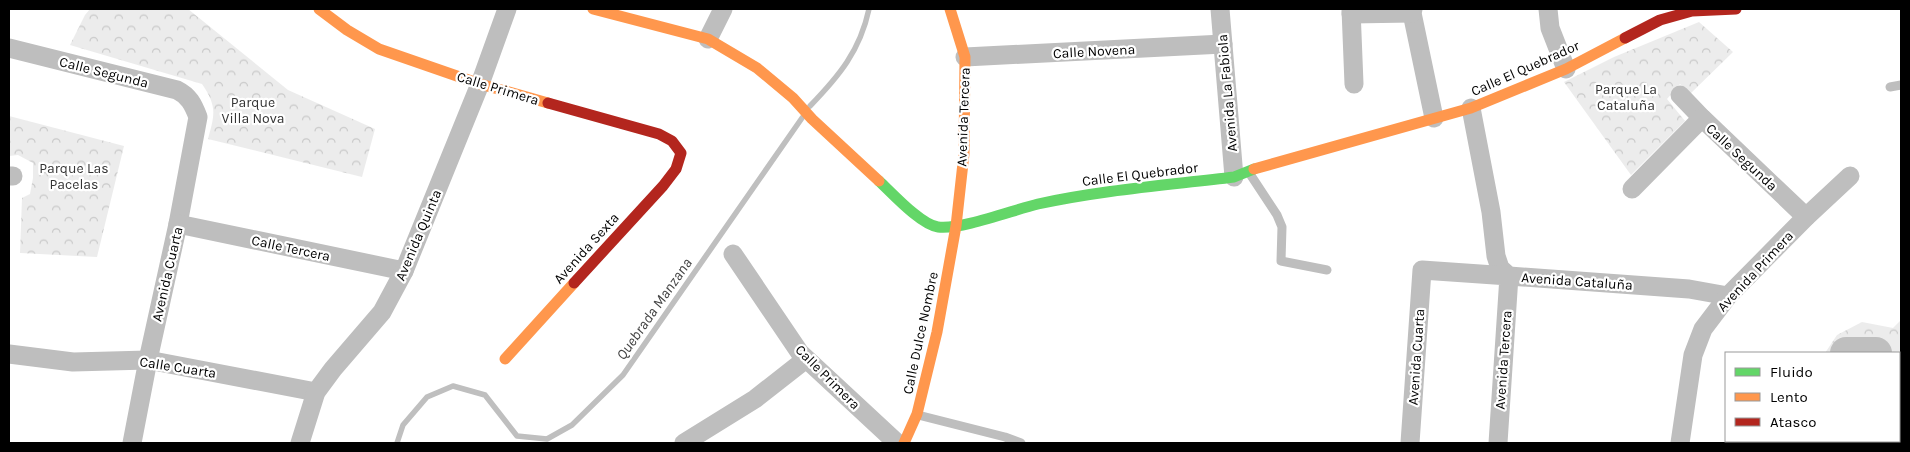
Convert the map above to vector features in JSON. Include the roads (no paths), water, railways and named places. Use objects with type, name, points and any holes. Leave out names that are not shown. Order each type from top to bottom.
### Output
[{"type":"street","name":"Calle Primera","points":[[319,9],[347,30],[379,49],[480,84],[659,134],[672,141],[681,153]]},
{"type":"street","name":"Avenida Quinta","points":[[300,443],[316,392],[333,369],[382,312],[404,271],[480,84],[507,9]]},
{"type":"street","name":"Calle El Quebrador","points":[[593,9],[708,39],[757,68],[793,98],[812,119],[917,216],[937,227],[956,226],[1038,204],[1241,174],[1471,108],[1566,69],[1660,20],[1692,12],[1736,9]]},
{"type":"street","points":[[708,39],[723,9]]},
{"type":"street","name":"Avenida Tercera","points":[[950,9],[965,57],[964,154],[956,226]]},
{"type":"street","name":"Avenida La Fabiola","points":[[1220,9],[1241,174]]},
{"type":"street","points":[[1548,9],[1550,28],[1566,69]]},
{"type":"street","points":[[1354,84],[1351,12],[1413,11],[1434,118]]},
{"type":"street","name":"Calle Novena","points":[[965,57],[1223,44]]},
{"type":"street","name":"Calle Segunda","points":[[9,48],[177,90],[187,95],[194,105]]},
{"type":"street","name":"Calle Segunda","points":[[1680,95],[1806,217]]},
{"type":"street","name":"Avenida Cuarta","points":[[132,443],[197,124],[198,117],[194,105]]},
{"type":"street","name":"Avenida Cataluña","points":[[1471,108],[1492,212],[1496,256],[1500,268],[1509,276],[1689,289],[1728,296]]},
{"type":"street","points":[[1632,189],[1702,118]]},
{"type":"street","name":"Avenida Sexta","points":[[505,359],[663,186],[676,169],[681,153]]},
{"type":"street","name":"Avenida Primera","points":[[1680,443],[1693,354],[1703,328],[1728,296],[1806,217],[1850,176]]},
{"type":"street","name":"Calle Tercera","points":[[178,224],[404,271]]},
{"type":"street","name":"Calle Dulce Nombre","points":[[904,443],[918,414],[937,332],[956,226]]},
{"type":"street","name":"Calle Primera","points":[[733,254],[800,353],[897,443]]},
{"type":"street","name":"Avenida Cuarta","points":[[1410,443],[1422,270],[1509,276]]},
{"type":"street","name":"Avenida Tercera","points":[[1498,443],[1509,276]]},
{"type":"street","name":"Calle Cuarta","points":[[9,354],[73,362],[148,360],[316,392]]},
{"type":"street","points":[[684,443],[755,398],[806,359]]},
{"type":"lane","points":[[1890,87],[1901,85]]},
{"type":"lane","points":[[1241,174],[1277,215],[1282,227],[1281,261],[1326,270]]},
{"type":"lane","points":[[918,414],[1021,443]]},
{"type":"waterway","name":"Quebrada Manzana","points":[[810,106],[847,62],[860,38],[869,9]]},
{"type":"waterway","name":"Quebrada Manzana","points":[[397,443],[403,425],[427,397],[453,386],[485,395],[517,436],[547,439],[572,425],[623,375],[802,118]]},
{"type":"park label","name":"Parque La Cataluña","points":[[1626,98]]},
{"type":"park label","name":"Parque Villa Nova","points":[[253,110]]},
{"type":"park label","name":"Parque Las Pacelas","points":[[74,176]]}]
